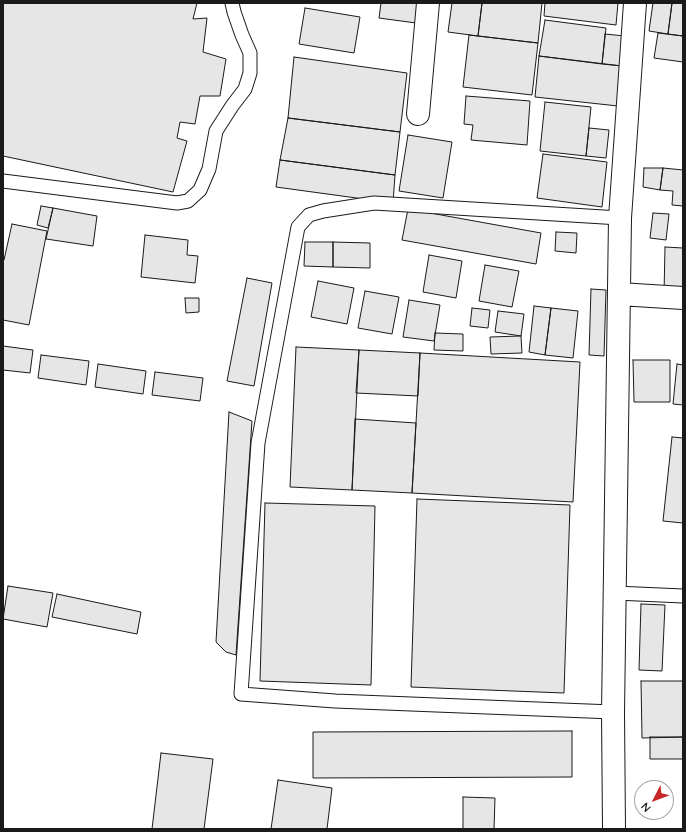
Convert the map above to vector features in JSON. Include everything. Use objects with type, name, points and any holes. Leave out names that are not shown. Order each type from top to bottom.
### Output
[{"type":"street","points":[[418,114],[428,3]]},
{"type":"street","points":[[614,829],[613,712],[620,218],[635,3]]},
{"type":"street","points":[[619,294],[683,298]]},
{"type":"lane","points":[[3,181],[177,203],[188,201],[200,190],[209,169],[216,131],[245,89],[250,73],[250,53],[242,35],[232,3]]},
{"type":"lane","points":[[613,712],[335,701],[241,694],[258,443],[298,227],[309,215],[322,211],[374,204],[620,218]]},
{"type":"lane","points":[[615,594],[683,596]]},
{"type":"building","points":[[3,3],[197,3],[193,19],[207,18],[203,52],[226,59],[220,96],[200,96],[195,124],[180,122],[177,138],[187,141],[173,192],[3,156]]},
{"type":"building","points":[[381,3],[418,3],[416,23],[379,18]]},
{"type":"building","points":[[452,3],[482,3],[478,36],[448,32]]},
{"type":"building","points":[[482,3],[542,3],[538,43],[478,36]]},
{"type":"building","points":[[545,3],[618,3],[616,25],[544,16]]},
{"type":"building","points":[[653,3],[672,3],[668,34],[649,31]]},
{"type":"building","points":[[672,3],[683,3],[683,36],[668,34]]},
{"type":"building","points":[[305,8],[360,17],[354,53],[299,44]]},
{"type":"building","points":[[545,20],[606,28],[602,64],[539,56]]},
{"type":"building","points":[[658,33],[683,36],[683,62],[654,58]]},
{"type":"building","points":[[605,34],[625,36],[622,66],[602,64]]},
{"type":"building","points":[[469,35],[538,43],[532,95],[463,87]]},
{"type":"building","points":[[539,56],[622,66],[618,106],[535,97]]},
{"type":"building","points":[[294,57],[407,73],[400,132],[288,118]]},
{"type":"building","points":[[466,96],[530,101],[527,145],[471,140],[473,125],[464,124]]},
{"type":"building","points":[[545,102],[591,107],[586,156],[540,151]]},
{"type":"building","points":[[288,118],[400,132],[395,175],[280,160]]},
{"type":"building","points":[[589,128],[609,130],[606,158],[586,156]]},
{"type":"building","points":[[408,135],[452,142],[443,198],[399,191]]},
{"type":"building","points":[[543,154],[607,162],[602,207],[537,198]]},
{"type":"building","points":[[280,160],[395,175],[393,203],[276,187]]},
{"type":"building","points":[[644,168],[663,168],[660,190],[643,187]]},
{"type":"building","points":[[663,168],[683,170],[683,206],[672,205],[673,191],[660,190]]},
{"type":"building","points":[[41,206],[53,208],[48,228],[37,225]]},
{"type":"building","points":[[53,208],[97,216],[93,246],[46,239]]},
{"type":"building","points":[[408,209],[541,233],[536,264],[402,240]]},
{"type":"building","points":[[653,213],[669,214],[666,240],[650,238]]},
{"type":"building","points":[[12,224],[47,231],[29,325],[3,320],[3,260]]},
{"type":"building","points":[[556,232],[577,233],[576,253],[555,251]]},
{"type":"building","points":[[145,235],[188,240],[187,255],[198,256],[195,283],[141,277]]},
{"type":"building","points":[[305,242],[333,242],[333,267],[304,266]]},
{"type":"building","points":[[333,242],[370,243],[370,268],[333,267]]},
{"type":"building","points":[[665,247],[683,248],[683,295],[664,294]]},
{"type":"building","points":[[429,255],[462,261],[456,298],[423,292]]},
{"type":"building","points":[[485,265],[519,271],[512,307],[479,301]]},
{"type":"building","points":[[247,278],[272,283],[254,386],[227,381]]},
{"type":"building","points":[[318,281],[354,288],[347,324],[311,317]]},
{"type":"building","points":[[591,289],[606,290],[604,356],[589,355]]},
{"type":"building","points":[[365,291],[399,297],[392,334],[358,328]]},
{"type":"building","points":[[185,298],[199,298],[199,312],[186,313]]},
{"type":"building","points":[[409,300],[440,305],[434,341],[403,337]]},
{"type":"building","points":[[534,306],[551,308],[545,355],[529,352]]},
{"type":"building","points":[[472,308],[490,310],[488,328],[470,326]]},
{"type":"building","points":[[551,308],[578,311],[573,358],[545,355]]},
{"type":"building","points":[[498,311],[524,314],[521,336],[495,332]]},
{"type":"building","points":[[435,333],[463,334],[463,351],[434,350]]},
{"type":"building","points":[[521,336],[522,353],[491,354],[490,337]]},
{"type":"building","points":[[3,346],[33,350],[30,373],[3,370]]},
{"type":"building","points":[[296,347],[359,350],[352,490],[290,487]]},
{"type":"building","points":[[359,350],[420,353],[418,396],[356,393]]},
{"type":"building","points":[[420,353],[580,362],[573,502],[412,493]]},
{"type":"building","points":[[41,355],[89,361],[86,385],[38,378]]},
{"type":"building","points":[[633,360],[670,360],[670,402],[634,402]]},
{"type":"building","points":[[98,364],[146,371],[143,394],[95,387]]},
{"type":"building","points":[[677,364],[683,365],[683,405],[673,404]]},
{"type":"building","points":[[155,372],[203,378],[200,401],[152,395]]},
{"type":"building","points":[[229,412],[252,421],[236,655],[226,652],[216,642]]},
{"type":"building","points":[[355,419],[416,423],[412,493],[352,490]]},
{"type":"building","points":[[672,437],[683,438],[683,523],[663,521]]},
{"type":"building","points":[[417,499],[570,505],[564,693],[411,687]]},
{"type":"building","points":[[265,503],[375,506],[371,685],[260,681]]},
{"type":"building","points":[[8,586],[53,593],[47,627],[3,619]]},
{"type":"building","points":[[57,594],[141,612],[137,634],[52,617]]},
{"type":"building","points":[[641,604],[665,605],[662,671],[639,670]]},
{"type":"building","points":[[641,681],[683,681],[683,737],[642,738]]},
{"type":"building","points":[[572,731],[572,777],[313,778],[313,732]]},
{"type":"building","points":[[650,737],[683,737],[683,759],[650,759]]},
{"type":"building","points":[[161,753],[213,759],[204,829],[152,829]]},
{"type":"building","points":[[278,780],[332,788],[327,829],[271,829]]},
{"type":"building","points":[[463,797],[495,798],[494,829],[463,829]]}]
